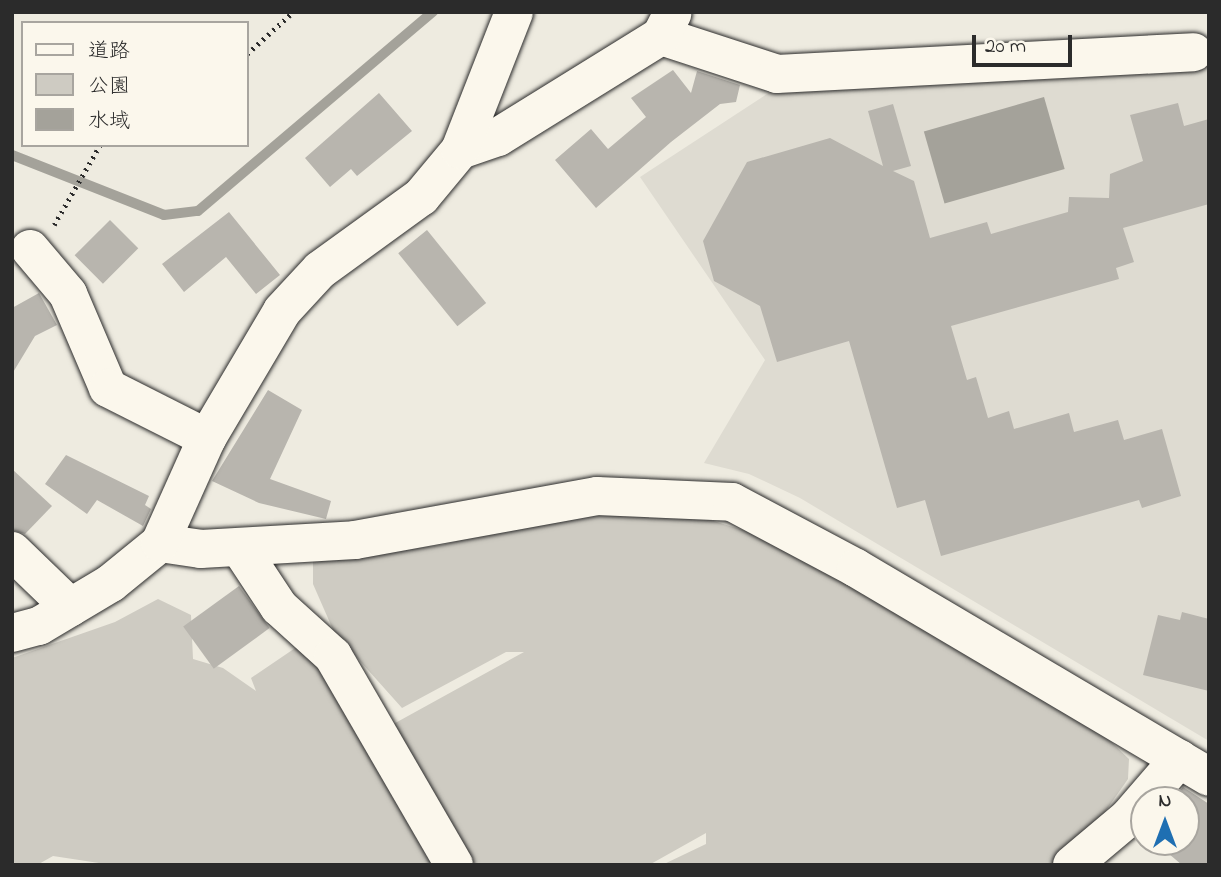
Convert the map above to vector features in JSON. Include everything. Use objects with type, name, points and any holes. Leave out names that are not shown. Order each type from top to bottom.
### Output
[{"type":"street","points":[[12,633],[70,607],[160,543],[207,438],[282,311],[320,270],[421,197],[460,150],[514,12]]},
{"type":"street","points":[[460,150],[498,137],[667,24],[777,74],[1193,52]]},
{"type":"street","points":[[30,249],[68,294],[108,388],[207,438]]},
{"type":"street","points":[[160,543],[240,548],[355,540],[597,496],[732,502],[856,568],[1194,768],[1072,865]]},
{"type":"street","points":[[240,548],[279,607],[333,656],[454,865]]},
{"type":"street","points":[[12,551],[70,607]]},
{"type":"path","points":[[248,53],[293,12]]},
{"type":"path","points":[[74,197],[83,166],[98,147]]},
{"type":"shaded area","points":[[1209,42],[1209,741],[800,498],[749,474],[704,463],[765,360],[640,177],[784,83]]},
{"type":"green space","points":[[571,512],[707,519],[769,538],[1107,738],[1129,759],[1128,779],[1093,829],[1057,865],[662,865],[706,844],[706,833],[649,865],[466,865],[388,727],[524,652],[506,652],[402,708],[334,632],[313,584],[313,562],[442,545]]},
{"type":"green space","points":[[158,599],[191,615],[193,659],[223,668],[256,691],[251,678],[307,640],[438,865],[112,865],[53,856],[37,865],[12,865],[12,658],[115,622]]},
{"type":"water","points":[[1044,97],[1065,169],[945,204],[924,131]]},
{"type":"building","points":[[673,70],[691,93],[697,71],[740,85],[736,102],[720,104],[671,142],[596,208],[555,160],[591,129],[608,149],[646,117],[631,98]]},
{"type":"building","points":[[379,93],[412,131],[357,176],[351,169],[330,187],[305,158]]},
{"type":"building","points":[[1178,103],[1184,126],[1209,119],[1209,204],[1123,228],[1134,262],[1116,268],[1119,279],[951,326],[967,380],[976,377],[988,418],[1009,411],[1014,429],[1069,413],[1074,432],[1118,420],[1124,440],[1162,429],[1181,496],[1142,508],[1139,500],[941,556],[925,500],[897,508],[849,341],[777,362],[760,306],[714,281],[703,241],[747,162],[830,138],[883,166],[868,111],[893,104],[911,166],[893,171],[914,181],[930,238],[987,222],[991,234],[1068,212],[1069,197],[1109,198],[1110,174],[1143,161],[1130,115]]},
{"type":"building","points":[[229,212],[280,275],[256,294],[226,257],[184,292],[162,264]]},
{"type":"building","points":[[110,220],[138,248],[103,284],[75,255]]},
{"type":"building","points":[[427,230],[486,303],[457,326],[398,253]]},
{"type":"building","points":[[39,293],[57,325],[35,336],[12,374],[12,308]]},
{"type":"building","points":[[268,390],[302,410],[270,479],[331,501],[326,519],[259,503],[212,481]]},
{"type":"building","points":[[66,455],[149,496],[145,505],[151,509],[143,526],[97,500],[87,514],[45,484]]},
{"type":"building","points":[[12,469],[52,506],[25,534],[12,530]]},
{"type":"building","points":[[239,586],[270,628],[214,669],[183,627]]},
{"type":"building","points":[[1182,612],[1209,619],[1209,691],[1143,675],[1158,615],[1180,620]]},
{"type":"building","points":[[1200,798],[1209,804],[1209,865],[1182,865],[1171,856],[1200,856]]},
{"type":"waterway","points":[[12,155],[164,215],[198,211],[433,12]]}]
